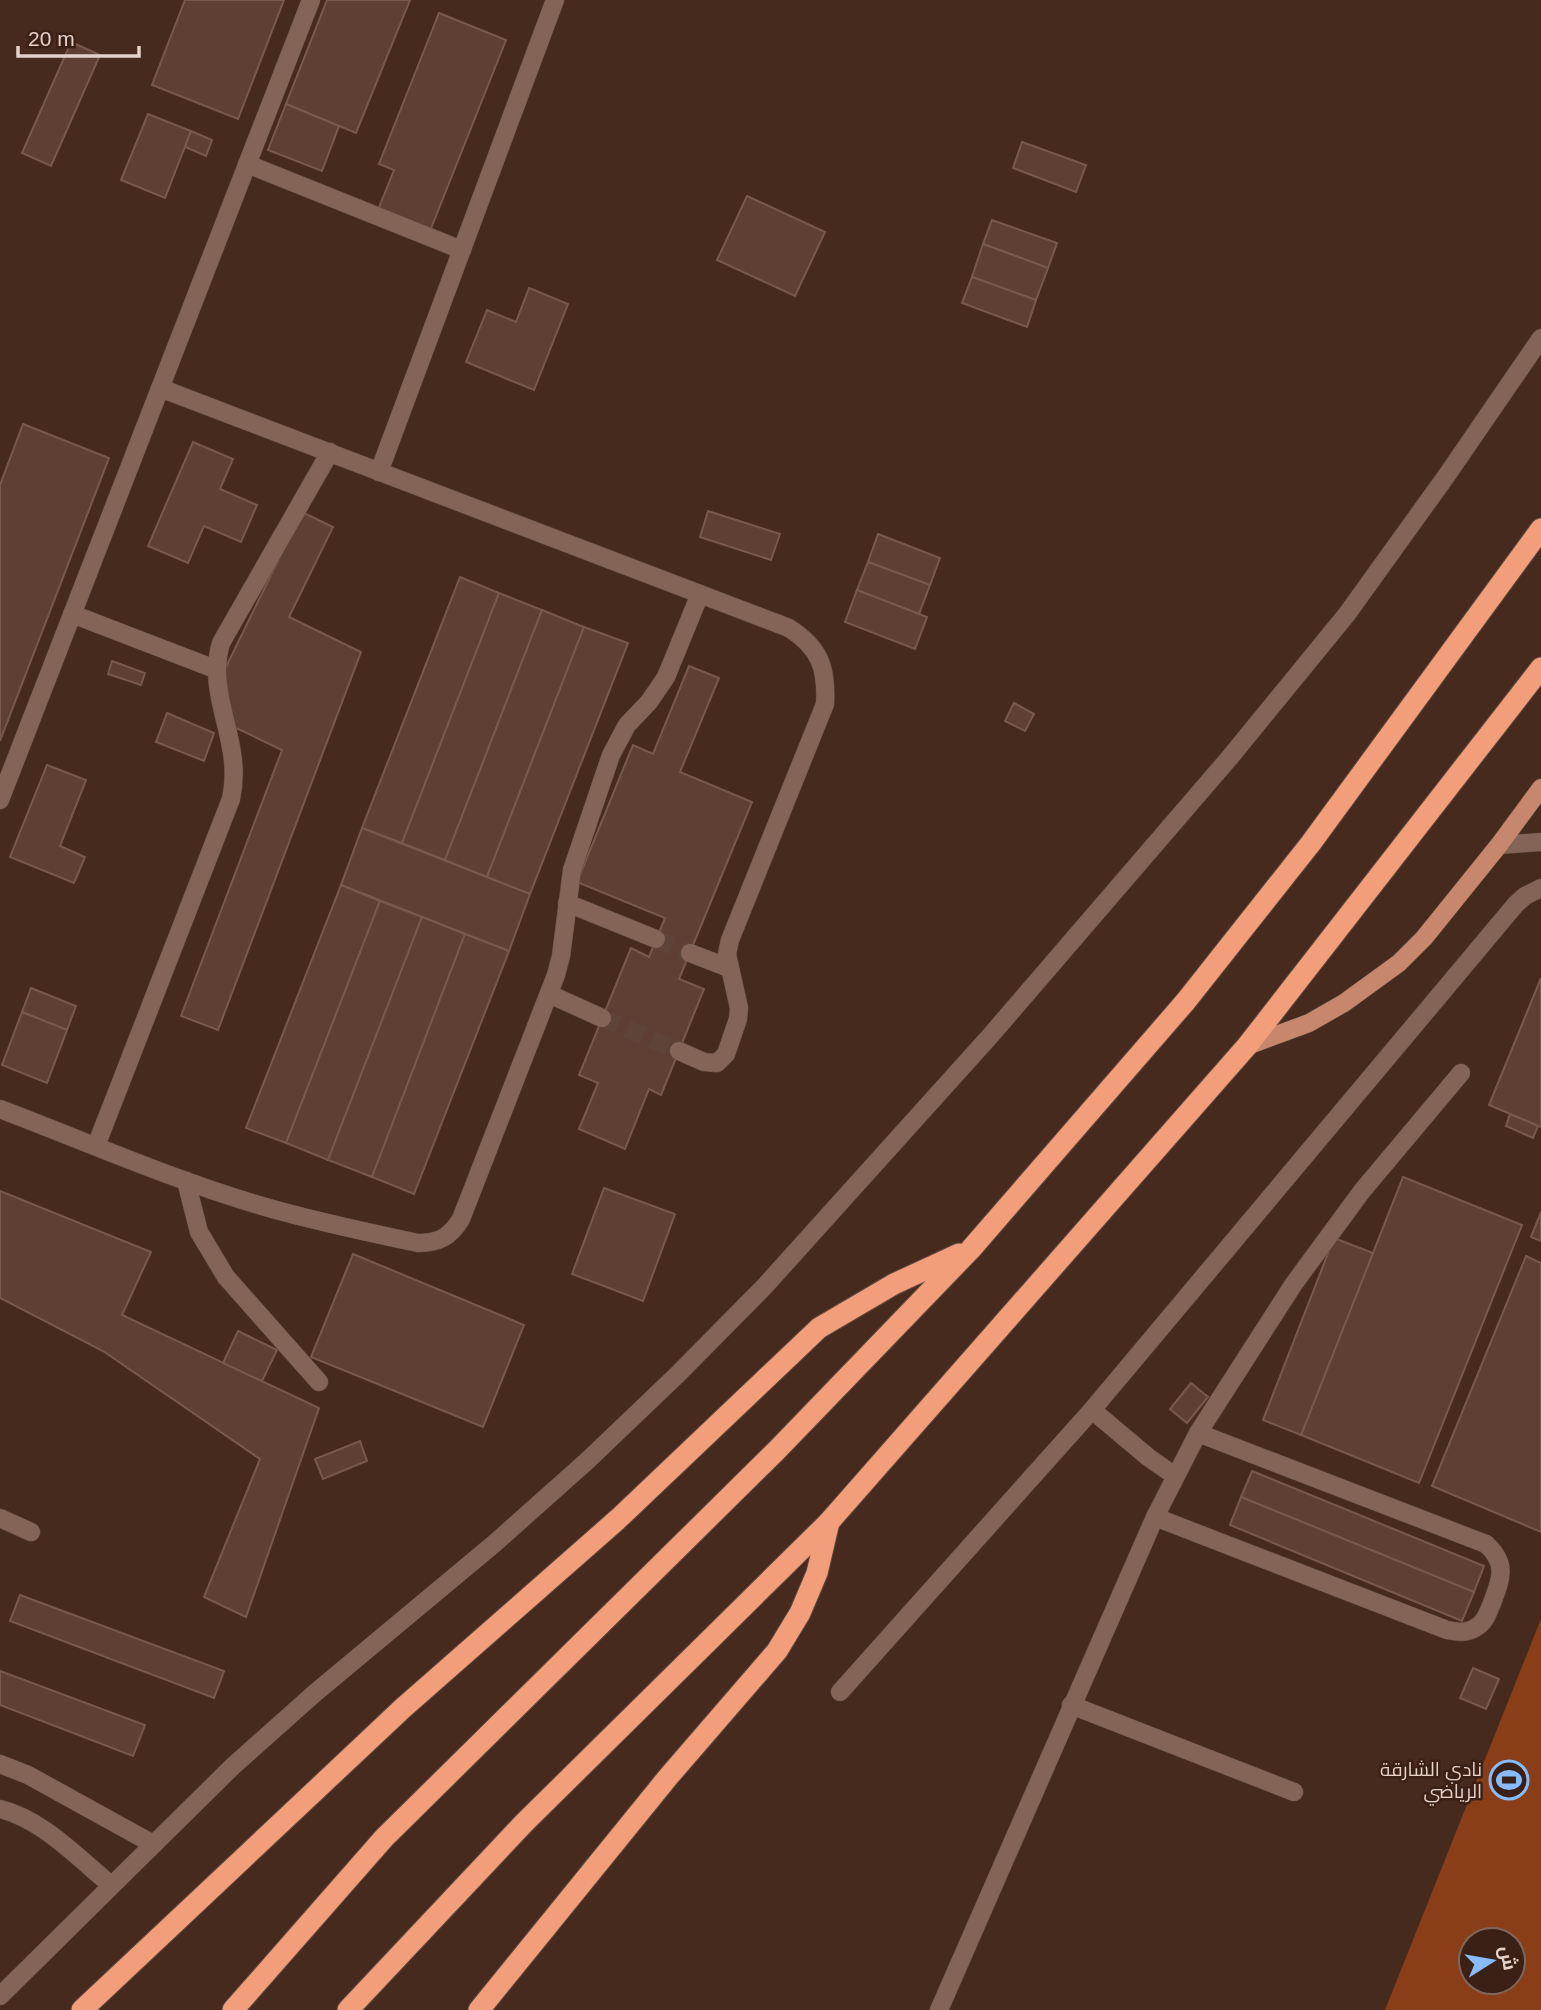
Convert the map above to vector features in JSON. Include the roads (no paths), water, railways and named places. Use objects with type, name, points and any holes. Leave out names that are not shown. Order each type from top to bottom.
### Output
[{"type":"highway","points":[[233,2010],[384,1838],[777,1450],[971,1249],[1177,1011],[1311,843],[1541,529]]},
{"type":"highway","points":[[348,2010],[524,1823],[829,1522],[1247,1046],[1541,668]]},
{"type":"highway","points":[[82,2010],[403,1708],[618,1519],[819,1328],[894,1284],[971,1249]]},
{"type":"highway","points":[[479,2010],[669,1776],[777,1651],[800,1614],[817,1573],[829,1522]]},
{"type":"main road","points":[[1247,1046],[1309,1023],[1344,1003],[1399,963],[1424,938],[1541,788]]},
{"type":"street","points":[[0,800],[311,0]]},
{"type":"street","points":[[379,472],[555,0]]},
{"type":"street","points":[[247,164],[462,250]]},
{"type":"street","points":[[0,1996],[232,1767],[315,1693],[495,1544],[587,1461],[764,1287],[991,1035],[1231,756],[1347,614],[1541,338]]},
{"type":"street","points":[[160,388],[789,628],[804,638],[816,652],[824,668],[825,704],[730,940],[727,954],[739,1008],[726,1054],[711,1064],[679,1051]]},
{"type":"street","points":[[96,1146],[231,799],[234,755],[215,669],[219,650],[224,636],[330,452]]},
{"type":"street","points":[[0,1109],[186,1181],[262,1206],[340,1227],[418,1243],[443,1239],[454,1231],[549,994],[561,956],[567,903],[578,848],[617,740],[666,677],[701,594]]},
{"type":"street","points":[[72,614],[215,669]]},
{"type":"street","points":[[1499,845],[1541,842]]},
{"type":"street","points":[[840,1692],[1092,1410],[1516,904],[1541,888]]},
{"type":"street","points":[[567,903],[656,939]]},
{"type":"street","points":[[690,953],[729,968]]},
{"type":"street","points":[[549,994],[603,1018]]},
{"type":"street","points":[[939,2010],[1155,1517],[1198,1433],[1301,1274],[1362,1191],[1461,1073]]},
{"type":"street","points":[[186,1181],[199,1232],[219,1266],[319,1382]]},
{"type":"street","points":[[1092,1410],[1175,1476]]},
{"type":"street","points":[[1155,1517],[1447,1630],[1469,1631],[1479,1626],[1486,1618],[1500,1583],[1501,1572],[1494,1552],[1486,1544],[1198,1433]]},
{"type":"street","points":[[0,1518],[31,1532]]},
{"type":"street","points":[[1071,1705],[1294,1793]]},
{"type":"street","points":[[0,1764],[28,1775],[153,1844]]},
{"type":"street","points":[[0,1809],[16,1813],[44,1831],[111,1885]]},
{"type":"tunnel","points":[[656,939],[690,953]]},
{"type":"tunnel","points":[[602,1018],[679,1051]]},
{"type":"place","name":"نادي الشارقة الرياضي","points":[[1509,1780]]}]
